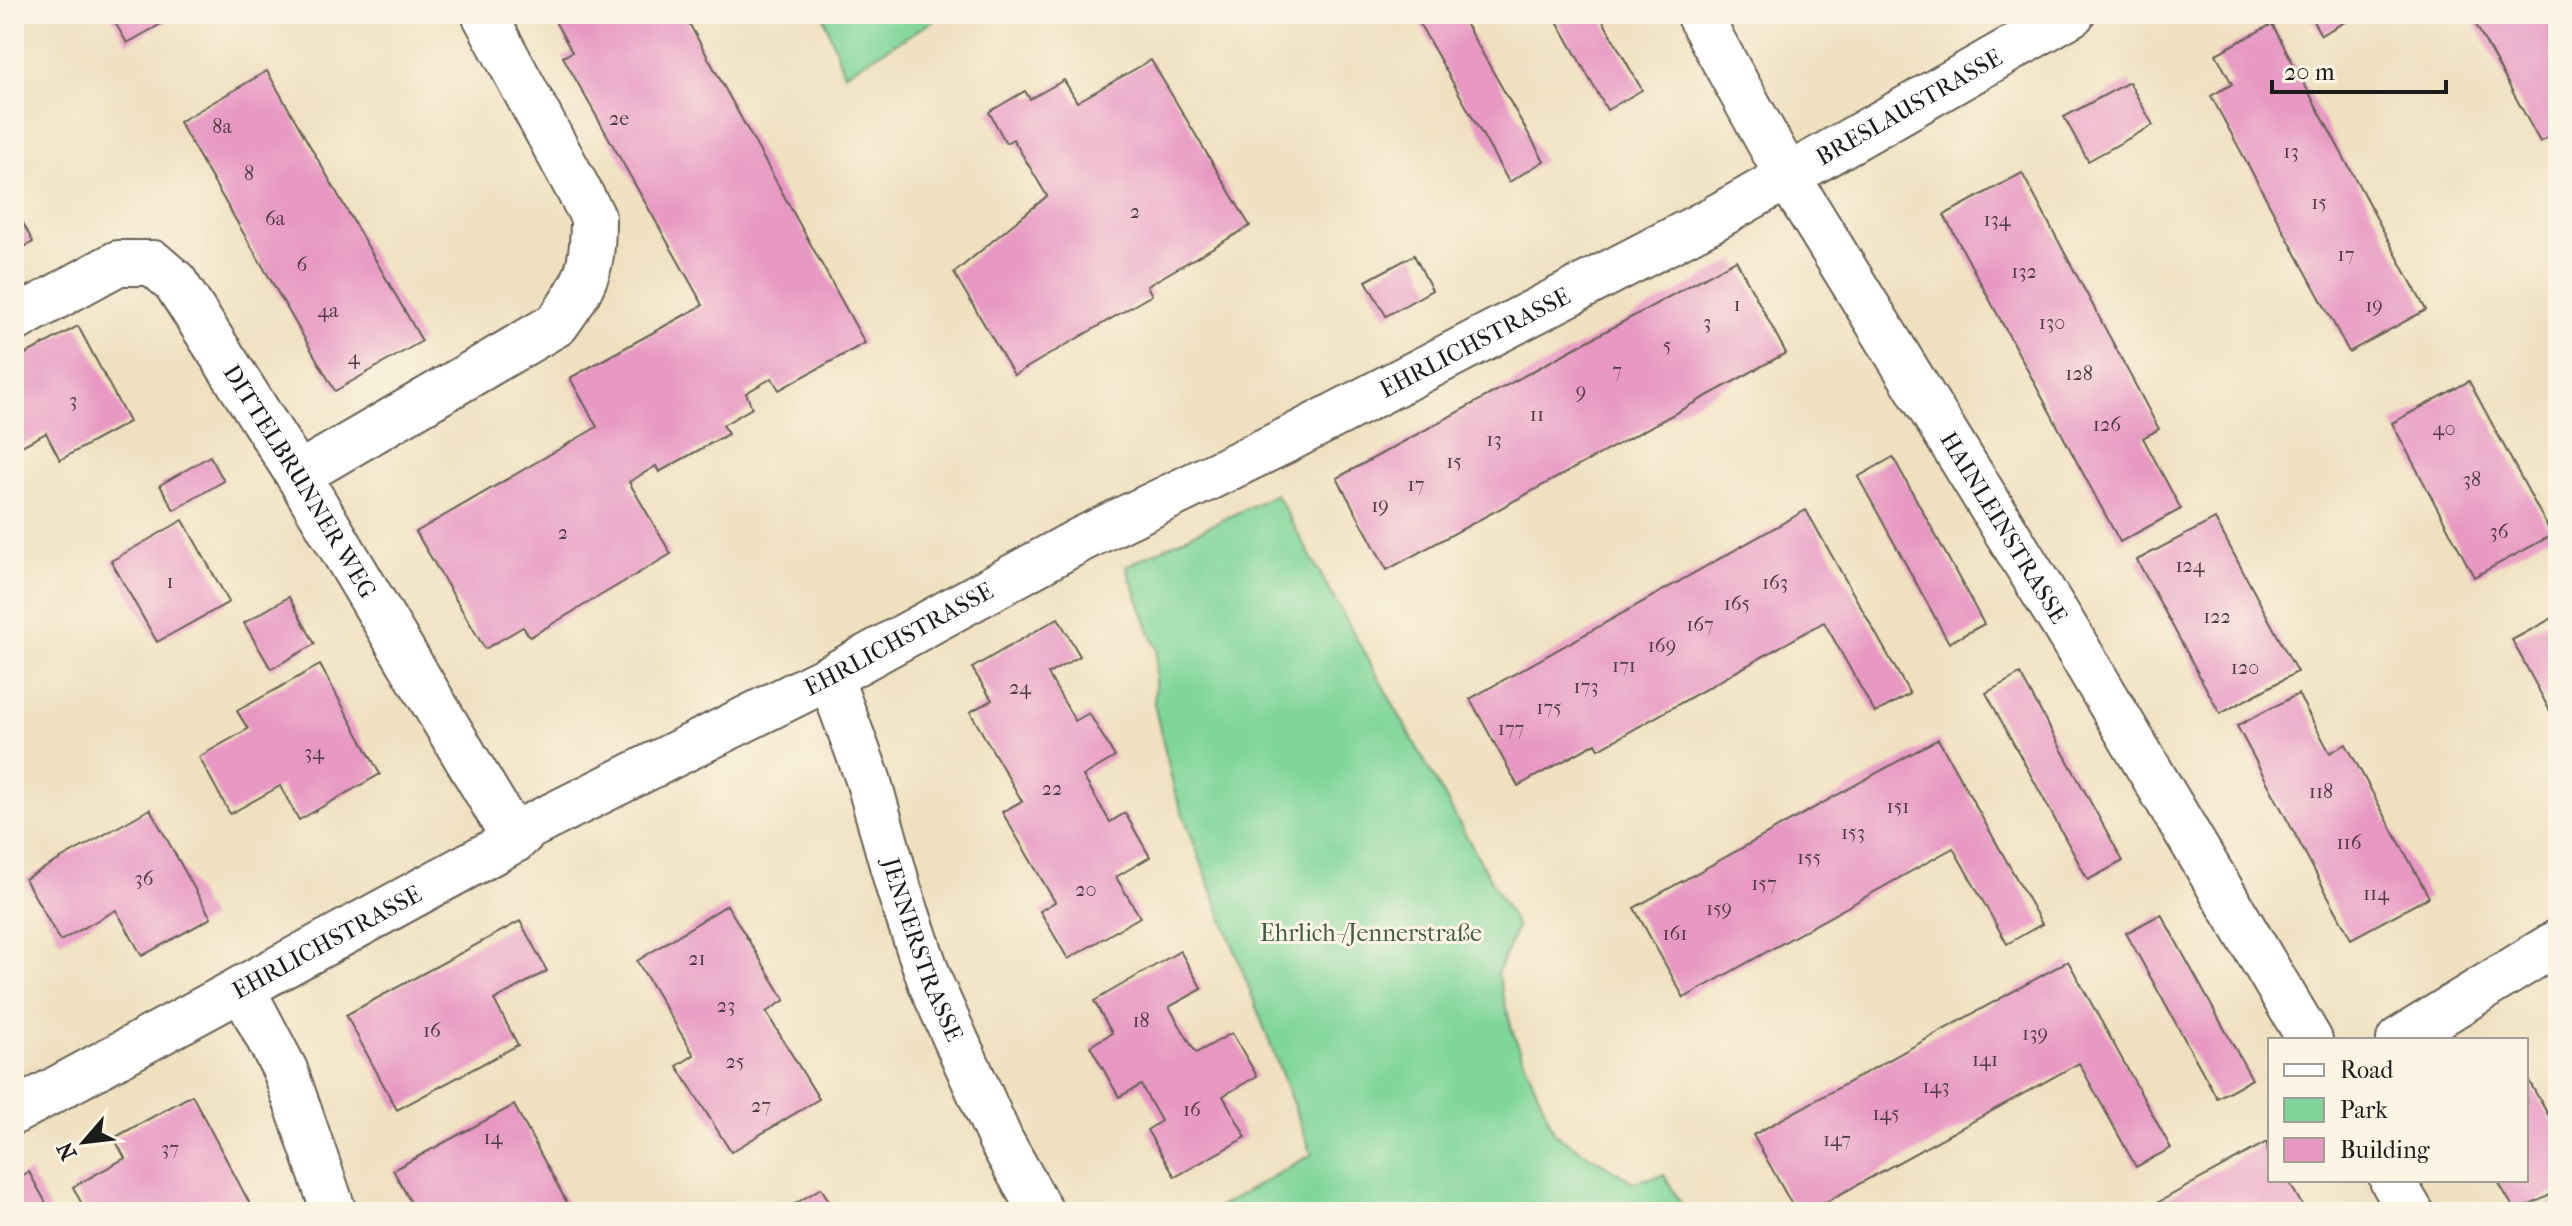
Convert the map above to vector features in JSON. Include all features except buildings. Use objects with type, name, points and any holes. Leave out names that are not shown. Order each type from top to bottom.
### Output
[{"type":"street","points":[[298,475],[557,324],[584,286],[593,254],[593,217],[484,14]]},
{"type":"street","name":"HAINLEINSTRASSE","points":[[1698,14],[1788,177],[2055,610],[2309,1038]]},
{"type":"street","name":"BRESLAUSTRASSE","points":[[1788,177],[2072,14]]},
{"type":"street","name":"EHRLICHSTRASSE","points":[[14,1112],[515,840],[529,827],[830,677],[1082,539],[1303,432],[1788,177]]},
{"type":"street","name":"DITTELBRUNNER WEG","points":[[14,320],[118,263],[153,263],[175,282],[298,475],[515,840]]},
{"type":"street","name":"JENNERSTRASSE","points":[[830,677],[868,779],[899,890],[931,984],[1001,1141],[1041,1212]]},
{"type":"street","points":[[2402,1038],[2558,942]]},
{"type":"street","points":[[242,988],[285,1070],[334,1212]]},
{"type":"street","points":[[2393,1182],[2411,1212]]},
{"type":"green space","points":[[823,14],[945,14],[844,74]]},
{"type":"green space","name":"Ehrlich-/Jennerstraße","points":[[1276,494],[1517,927],[1497,973],[1513,1033],[1555,1134],[1633,1182],[1664,1175],[1686,1212],[1211,1212],[1312,1154],[1175,793],[1154,704],[1157,650],[1126,566]]}]
